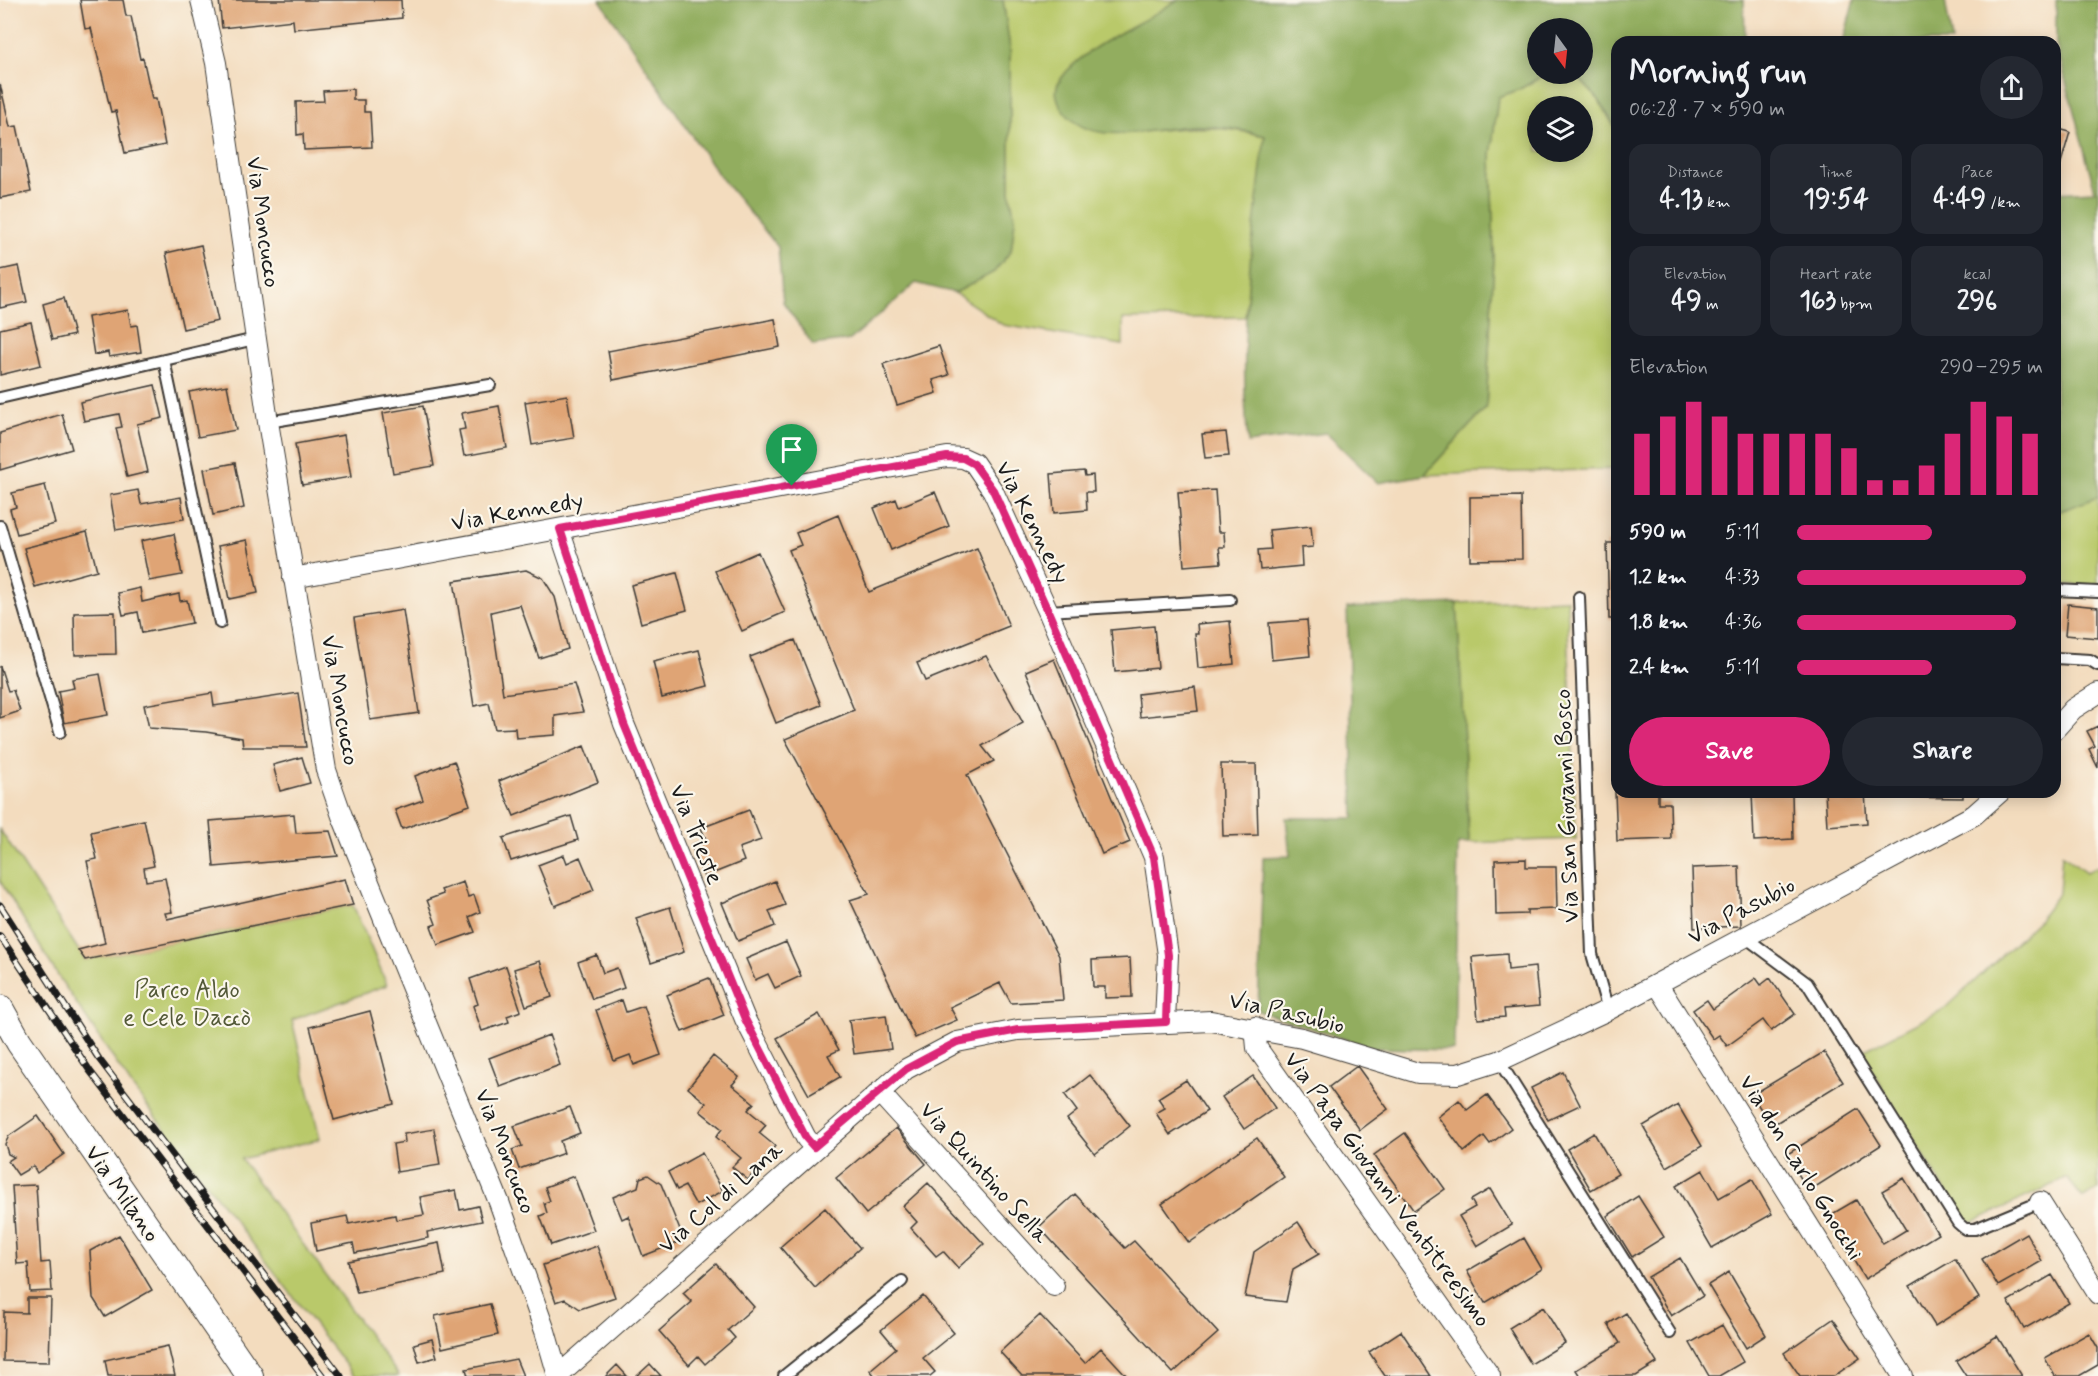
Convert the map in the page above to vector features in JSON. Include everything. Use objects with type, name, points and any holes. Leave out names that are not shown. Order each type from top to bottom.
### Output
[{"type":"street","name":"Via Moncucco","points":[[201,0],[216,63],[255,339],[326,770],[342,816],[499,1203],[545,1331],[558,1376]]},
{"type":"street","name":"Via Kennedy","points":[[293,578],[947,457],[963,458],[974,464],[984,475],[1048,611],[1154,857],[1168,955],[1166,1022]]},
{"type":"street","name":"Via Trieste","points":[[560,529],[624,724],[740,1008],[806,1138],[814,1147]]},
{"type":"street","points":[[2061,723],[2073,710],[2098,693]]},
{"type":"street","name":"Via Pasubio","points":[[1166,1022],[1211,1021],[1256,1027],[1428,1074],[1458,1074],[1499,1061],[1658,985],[1974,815],[1993,798]]},
{"type":"street","name":"Via don Carlo Gnocchi","points":[[1658,985],[1903,1376]]},
{"type":"street","name":"Via Milano","points":[[0,1008],[19,1042],[250,1376]]},
{"type":"street","name":"Via Col di Lana","points":[[558,1376],[814,1147],[906,1069],[957,1042],[1018,1030],[1166,1022]]},
{"type":"street","name":"Via Papa Giovanni Ventitreesimo","points":[[1256,1027],[1257,1048],[1490,1376]]},
{"type":"street","name":"Via Quintino Sella","points":[[879,1092],[1054,1286]]},
{"type":"street","points":[[2040,1202],[2098,1294]]},
{"type":"lane","points":[[0,398],[255,339]]},
{"type":"lane","points":[[164,360],[220,623]]},
{"type":"lane","points":[[268,422],[490,385]]},
{"type":"lane","points":[[0,526],[60,732]]},
{"type":"lane","points":[[2061,590],[2098,592]]},
{"type":"lane","name":"Via San Giovanni Bosco","points":[[1579,597],[1592,954],[1608,1010]]},
{"type":"lane","points":[[1048,611],[1230,600]]},
{"type":"lane","points":[[2061,658],[2090,660],[2098,665]]},
{"type":"lane","points":[[1745,937],[1807,983],[1958,1223],[1965,1229],[1975,1229],[2040,1202]]},
{"type":"lane","points":[[1499,1061],[1670,1334]]},
{"type":"lane","points":[[784,1376],[902,1281]]},
{"type":"green space","points":[[600,0],[1003,0],[1010,49],[1010,194],[1015,220],[1011,251],[994,272],[955,293],[916,283],[850,340],[813,345],[783,302],[778,247],[718,174]]},
{"type":"green space","points":[[1003,0],[1177,0],[1074,66],[1133,133],[1168,129],[1215,128],[1265,136],[1245,317],[1123,319],[1123,345],[1003,325],[955,293],[994,272],[1011,251],[1015,220],[1010,194],[1010,49]]},
{"type":"green space","points":[[1177,0],[1744,0],[1745,36],[1611,36],[1611,121],[1599,100],[1584,84],[1593,84],[1593,18],[1527,18],[1528,84],[1498,97],[1491,155],[1494,258],[1486,408],[1424,475],[1378,483],[1326,433],[1248,443],[1245,366],[1248,289],[1265,136],[1231,129],[1197,126],[1123,134],[1104,133],[1087,129],[1072,120],[1060,105],[1056,92],[1058,83],[1084,56]]},
{"type":"green space","points":[[1854,0],[1945,0],[1951,36],[1845,36]]},
{"type":"green space","points":[[2056,0],[2098,0],[2098,497],[2061,511],[2061,193],[2095,191],[2061,63],[2061,36],[2056,36]]},
{"type":"green space","points":[[1528,84],[1584,84],[1599,100],[1611,121],[1611,469],[1424,475],[1486,408],[1494,258],[1491,155],[1498,97]]},
{"type":"green space","points":[[2098,497],[2098,586],[2061,584],[2061,511]]},
{"type":"green space","points":[[1567,599],[1576,839],[1469,843],[1457,603]]},
{"type":"green space","points":[[1457,603],[1469,843],[1458,844],[1454,1050],[1372,1048],[1258,1011],[1263,857],[1290,856],[1286,818],[1354,818],[1347,608]]},
{"type":"green space","name":"Parco Aldo e Cele Daccò","points":[[0,830],[85,960],[353,905],[387,985],[292,1020],[320,1139],[241,1159],[399,1376],[354,1376],[131,1085],[60,979],[0,881]]},
{"type":"green space","points":[[2062,854],[2086,872],[2098,866],[2098,1190],[2083,1198],[2067,1178],[1973,1222],[1962,1218],[1861,1052],[1946,1008],[2037,922],[2059,893]]},
{"type":"building","points":[[80,0],[123,0],[126,16],[131,16],[140,59],[143,58],[152,99],[156,99],[165,145],[125,153],[116,111],[111,112],[91,28],[85,29]]},
{"type":"building","points":[[219,0],[401,0],[402,18],[294,29],[293,20],[222,28]]},
{"type":"building","points":[[0,84],[10,127],[17,126],[31,192],[0,198]]},
{"type":"building","points":[[353,89],[353,100],[364,100],[364,112],[370,112],[372,147],[304,150],[303,134],[297,135],[296,102],[324,101],[323,91]]},
{"type":"building","points":[[2061,130],[2070,132],[2061,163]]},
{"type":"building","points":[[201,245],[218,321],[183,329],[166,253]]},
{"type":"building","points":[[19,266],[27,302],[0,308],[0,270]]},
{"type":"building","points":[[64,298],[74,335],[52,340],[43,304]]},
{"type":"building","points":[[128,310],[131,326],[137,325],[141,352],[109,357],[108,352],[94,355],[88,317]]},
{"type":"building","points":[[775,319],[780,347],[613,380],[608,351]]},
{"type":"building","points":[[31,322],[41,365],[0,375],[0,329]]},
{"type":"building","points":[[939,346],[949,375],[933,380],[937,393],[897,405],[883,364]]},
{"type":"building","points":[[155,385],[163,418],[137,424],[148,472],[127,477],[116,428],[122,427],[119,414],[84,421],[80,402]]},
{"type":"building","points":[[227,385],[236,430],[198,437],[189,392]]},
{"type":"building","points":[[567,395],[574,438],[532,445],[525,402]]},
{"type":"building","points":[[423,406],[434,466],[393,473],[383,413]]},
{"type":"building","points":[[499,406],[507,448],[464,456],[459,430],[465,429],[462,413]]},
{"type":"building","points":[[62,414],[72,449],[0,470],[0,433]]},
{"type":"building","points":[[1226,432],[1229,456],[1205,458],[1202,434]]},
{"type":"building","points":[[344,435],[351,477],[302,485],[295,444]]},
{"type":"building","points":[[235,463],[244,508],[213,515],[204,469]]},
{"type":"building","points":[[1084,471],[1085,476],[1093,475],[1094,492],[1086,492],[1087,510],[1054,513],[1051,474]]},
{"type":"building","points":[[45,485],[55,524],[17,534],[10,509],[16,507],[12,493]]},
{"type":"building","points":[[138,490],[141,504],[181,497],[184,519],[116,530],[110,495]]},
{"type":"building","points":[[1215,490],[1218,532],[1224,532],[1225,547],[1219,547],[1221,563],[1184,566],[1178,492]]},
{"type":"building","points":[[935,492],[949,526],[891,550],[874,508],[896,499],[899,507]]},
{"type":"building","points":[[1521,496],[1522,559],[1470,560],[1470,497]]},
{"type":"building","points":[[838,515],[869,592],[977,548],[1009,626],[917,663],[925,681],[986,656],[1023,723],[982,746],[994,761],[967,775],[1059,956],[1063,1000],[1011,1003],[1000,983],[950,1007],[957,1020],[915,1038],[850,900],[869,894],[785,739],[854,710],[789,550],[801,545],[796,533]]},
{"type":"building","points":[[1311,526],[1313,547],[1301,548],[1302,566],[1260,570],[1258,550],[1271,549],[1269,530]]},
{"type":"building","points":[[87,532],[97,570],[35,587],[24,548]]},
{"type":"building","points":[[174,534],[182,575],[149,581],[141,541]]},
{"type":"building","points":[[247,540],[258,593],[229,599],[218,546]]},
{"type":"building","points":[[1607,543],[1611,543],[1611,619],[1609,619]]},
{"type":"building","points":[[758,552],[785,612],[742,631],[715,571]]},
{"type":"building","points":[[526,570],[543,578],[555,597],[568,649],[539,658],[520,605],[491,612],[503,694],[574,684],[583,712],[555,716],[555,735],[516,738],[515,728],[495,729],[489,703],[474,706],[454,581]]},
{"type":"building","points":[[677,573],[687,610],[641,623],[631,585]]},
{"type":"building","points":[[140,588],[142,602],[179,594],[180,601],[187,600],[192,623],[142,633],[138,612],[123,615],[118,593]]},
{"type":"building","points":[[2068,604],[2098,607],[2098,638],[2065,635]]},
{"type":"building","points":[[403,610],[419,713],[370,720],[354,618]]},
{"type":"building","points":[[115,612],[116,654],[75,655],[74,613]]},
{"type":"building","points":[[1307,620],[1310,656],[1272,660],[1269,623]]},
{"type":"building","points":[[1230,621],[1234,664],[1198,668],[1195,634],[1198,634],[1197,624]]},
{"type":"building","points":[[1154,626],[1158,668],[1115,672],[1111,630]]},
{"type":"building","points":[[795,640],[821,705],[776,723],[750,657]]},
{"type":"building","points":[[699,650],[708,686],[662,698],[653,661]]},
{"type":"building","points":[[1054,659],[1130,842],[1102,854],[1026,671]]},
{"type":"building","points":[[0,666],[8,691],[13,690],[20,711],[0,718]]},
{"type":"building","points":[[100,674],[108,715],[64,723],[58,691],[74,688],[72,679]]},
{"type":"building","points":[[1195,687],[1198,711],[1140,717],[1138,694]]},
{"type":"building","points":[[212,693],[214,706],[298,693],[306,747],[243,747],[242,738],[206,732],[149,728],[144,705]]},
{"type":"building","points":[[2098,726],[2098,768],[2089,749],[2095,746],[2087,731]]},
{"type":"building","points":[[584,746],[598,782],[514,816],[499,781]]},
{"type":"building","points":[[302,757],[310,783],[280,791],[273,765]]},
{"type":"building","points":[[454,761],[470,805],[402,829],[395,810],[423,800],[415,776]]},
{"type":"building","points":[[1221,764],[1256,764],[1258,835],[1223,836]]},
{"type":"building","points":[[1615,798],[1658,798],[1658,803],[1670,803],[1671,839],[1617,841]]},
{"type":"building","points":[[1752,798],[1792,798],[1793,839],[1754,841]]},
{"type":"building","points":[[1825,798],[1865,798],[1867,823],[1827,826]]},
{"type":"building","points":[[749,810],[761,840],[739,848],[744,861],[704,877],[691,845],[706,839],[701,828]]},
{"type":"building","points":[[294,814],[296,833],[330,831],[338,856],[214,867],[210,821]]},
{"type":"building","points":[[571,816],[578,840],[511,861],[503,838]]},
{"type":"building","points":[[144,820],[154,866],[144,868],[146,881],[165,878],[172,912],[165,913],[167,919],[345,879],[353,905],[85,960],[78,950],[105,943],[87,861],[97,859],[91,832]]},
{"type":"building","points":[[564,855],[567,863],[580,857],[594,890],[555,906],[538,865]]},
{"type":"building","points":[[1526,859],[1526,867],[1556,867],[1557,909],[1527,910],[1527,914],[1496,915],[1495,860]]},
{"type":"building","points":[[1739,866],[1741,926],[1694,928],[1692,868]]},
{"type":"building","points":[[775,881],[785,905],[769,911],[775,926],[738,941],[722,903]]},
{"type":"building","points":[[463,882],[468,897],[474,895],[480,912],[469,917],[475,932],[438,945],[431,926],[436,924],[427,900],[443,894],[441,890]]},
{"type":"building","points":[[670,907],[684,952],[651,963],[636,918]]},
{"type":"building","points":[[786,942],[801,976],[775,988],[768,974],[755,980],[746,959]]},
{"type":"building","points":[[1507,954],[1508,970],[1535,967],[1539,1006],[1504,1009],[1505,1017],[1478,1019],[1472,957]]},
{"type":"building","points":[[597,955],[603,973],[617,968],[624,988],[592,999],[578,962]]},
{"type":"building","points":[[1130,958],[1132,997],[1105,998],[1105,987],[1093,987],[1092,960]]},
{"type":"building","points":[[540,961],[552,997],[526,1006],[514,969]]},
{"type":"building","points":[[506,966],[521,1011],[507,1016],[509,1022],[482,1031],[473,1006],[478,1004],[470,979]]},
{"type":"building","points":[[709,978],[724,1015],[682,1032],[667,995]]},
{"type":"building","points":[[1756,978],[1761,985],[1770,978],[1795,1014],[1771,1031],[1763,1020],[1727,1046],[1719,1035],[1713,1039],[1693,1010],[1707,1000],[1713,1009]]},
{"type":"building","points":[[622,1000],[626,1012],[644,1006],[661,1055],[634,1065],[630,1055],[614,1061],[596,1010]]},
{"type":"building","points":[[370,1011],[394,1104],[334,1120],[310,1027]]},
{"type":"building","points":[[819,1014],[839,1050],[828,1055],[840,1077],[809,1095],[777,1038]]},
{"type":"building","points":[[886,1015],[891,1049],[854,1054],[849,1020]]},
{"type":"building","points":[[549,1035],[560,1065],[500,1087],[489,1058]]},
{"type":"building","points":[[1824,1052],[1843,1082],[1771,1126],[1752,1095]]},
{"type":"building","points":[[713,1056],[739,1077],[732,1085],[754,1103],[748,1110],[766,1125],[759,1133],[775,1146],[748,1180],[732,1167],[741,1158],[716,1137],[722,1129],[700,1111],[706,1103],[688,1088]]},
{"type":"building","points":[[1357,1066],[1388,1109],[1360,1130],[1329,1087]]},
{"type":"building","points":[[1563,1072],[1580,1105],[1548,1120],[1531,1088]]},
{"type":"building","points":[[1090,1075],[1130,1126],[1095,1154],[1067,1119],[1077,1111],[1065,1095]]},
{"type":"building","points":[[1253,1076],[1275,1108],[1244,1129],[1222,1097]]},
{"type":"building","points":[[1186,1080],[1207,1111],[1170,1135],[1156,1113],[1165,1108],[1158,1098]]},
{"type":"building","points":[[1487,1095],[1511,1128],[1490,1144],[1484,1136],[1464,1152],[1438,1117],[1459,1100],[1467,1110]]},
{"type":"building","points":[[1678,1105],[1702,1146],[1667,1167],[1643,1126]]},
{"type":"building","points":[[570,1107],[580,1133],[560,1141],[564,1153],[519,1169],[512,1150],[522,1146],[514,1126]]},
{"type":"building","points":[[1858,1109],[1881,1145],[1809,1191],[1786,1155]]},
{"type":"building","points":[[38,1116],[64,1154],[37,1173],[33,1166],[18,1175],[8,1161],[14,1157],[8,1154],[5,1144],[9,1136]]},
{"type":"building","points":[[896,1128],[926,1164],[866,1214],[836,1178]]},
{"type":"building","points":[[434,1129],[440,1165],[397,1172],[393,1144],[405,1142],[404,1134]]},
{"type":"building","points":[[1405,1133],[1445,1189],[1414,1211],[1374,1155]]},
{"type":"building","points":[[1594,1133],[1618,1174],[1591,1190],[1567,1149]]},
{"type":"building","points":[[1257,1138],[1284,1177],[1189,1243],[1162,1204]]},
{"type":"building","points":[[702,1153],[723,1191],[696,1205],[685,1186],[677,1190],[668,1172]]},
{"type":"building","points":[[1703,1170],[1719,1198],[1752,1179],[1772,1214],[1712,1248],[1676,1186]]},
{"type":"building","points":[[648,1175],[661,1184],[684,1240],[643,1256],[628,1216],[622,1219],[613,1197],[638,1187],[640,1178]]},
{"type":"building","points":[[574,1176],[594,1230],[551,1245],[540,1216],[547,1213],[544,1203],[550,1201],[545,1187]]},
{"type":"building","points":[[1904,1178],[1938,1234],[1865,1279],[1827,1217],[1856,1200],[1883,1244],[1906,1230],[1882,1191]]},
{"type":"building","points":[[928,1183],[984,1244],[958,1268],[943,1251],[936,1256],[911,1228],[917,1222],[903,1206]]},
{"type":"building","points":[[36,1185],[41,1263],[50,1262],[52,1291],[30,1292],[28,1263],[17,1264],[12,1186]]},
{"type":"building","points":[[1490,1189],[1512,1225],[1477,1246],[1459,1216],[1475,1207],[1471,1200]]},
{"type":"building","points":[[456,1190],[460,1210],[478,1206],[482,1221],[427,1232],[428,1238],[355,1253],[353,1243],[316,1251],[311,1223],[347,1216],[349,1224],[395,1215],[396,1220],[424,1215],[420,1197]]},
{"type":"building","points":[[1075,1194],[1125,1248],[1134,1241],[1218,1333],[1173,1373],[1039,1227]]},
{"type":"building","points":[[1638,1196],[1664,1237],[1632,1257],[1607,1216]]},
{"type":"building","points":[[825,1208],[860,1248],[815,1288],[780,1247]]},
{"type":"building","points":[[1298,1222],[1319,1254],[1293,1269],[1286,1302],[1245,1297],[1254,1252]]},
{"type":"building","points":[[2026,1233],[2042,1261],[1998,1286],[1982,1259]]},
{"type":"building","points":[[119,1235],[152,1290],[105,1317],[93,1298],[90,1251]]},
{"type":"building","points":[[1524,1238],[1542,1269],[1485,1303],[1467,1271]]},
{"type":"building","points":[[439,1243],[445,1274],[357,1293],[348,1261]]},
{"type":"building","points":[[597,1246],[615,1297],[580,1309],[565,1299],[556,1302],[543,1265]]},
{"type":"building","points":[[1680,1258],[1703,1296],[1671,1316],[1648,1277]]},
{"type":"building","points":[[1955,1259],[1979,1298],[1935,1326],[1910,1286]]},
{"type":"building","points":[[716,1264],[754,1307],[728,1330],[735,1338],[705,1364],[698,1356],[689,1365],[659,1331],[692,1302],[683,1293]]},
{"type":"building","points":[[1729,1272],[1766,1335],[1746,1348],[1708,1285]]},
{"type":"building","points":[[2052,1275],[2069,1303],[2024,1329],[2008,1301]]},
{"type":"building","points":[[923,1296],[954,1333],[923,1358],[935,1372],[930,1376],[875,1376],[870,1370],[896,1348],[881,1330]]},
{"type":"building","points":[[27,1298],[51,1298],[49,1362],[3,1361],[4,1312],[27,1313]]},
{"type":"building","points":[[490,1304],[498,1335],[442,1348],[435,1316]]},
{"type":"building","points":[[1543,1307],[1565,1343],[1531,1364],[1509,1328]]},
{"type":"building","points":[[1626,1313],[1657,1363],[1636,1376],[1580,1376],[1576,1370],[1620,1343],[1608,1324]]},
{"type":"building","points":[[1040,1315],[1085,1363],[1101,1348],[1127,1376],[1022,1376],[1000,1352]]},
{"type":"building","points":[[1833,1319],[1860,1358],[1834,1376],[1800,1376],[1784,1353]]},
{"type":"building","points":[[1722,1325],[1743,1362],[1719,1376],[1709,1376],[1690,1343]]},
{"type":"building","points":[[1401,1331],[1431,1376],[1385,1376],[1369,1352]]},
{"type":"building","points":[[2089,1333],[2098,1348],[2098,1365],[2079,1376],[2055,1376],[2045,1358]]},
{"type":"building","points":[[1997,1336],[2022,1376],[1966,1376],[1956,1361]]},
{"type":"building","points":[[432,1339],[437,1357],[419,1362],[414,1344]]},
{"type":"building","points":[[168,1346],[175,1376],[108,1376],[105,1360]]},
{"type":"building","points":[[516,1359],[523,1376],[468,1376],[466,1369]]},
{"type":"building","points":[[650,1364],[661,1376],[637,1376]]},
{"type":"building","points":[[617,1365],[627,1376],[606,1376]]},
{"type":"railway","points":[[0,905],[99,1059],[341,1376]]},
{"type":"railway","points":[[0,936],[90,1071],[323,1376]]},
{"type":"route","points":[[947,457],[963,458],[974,464],[984,475],[1048,611],[1154,857],[1168,955],[1166,1022],[1018,1030],[957,1042],[906,1069],[814,1147],[806,1138],[745,1019],[624,724],[560,529],[792,486],[947,457]]}]
